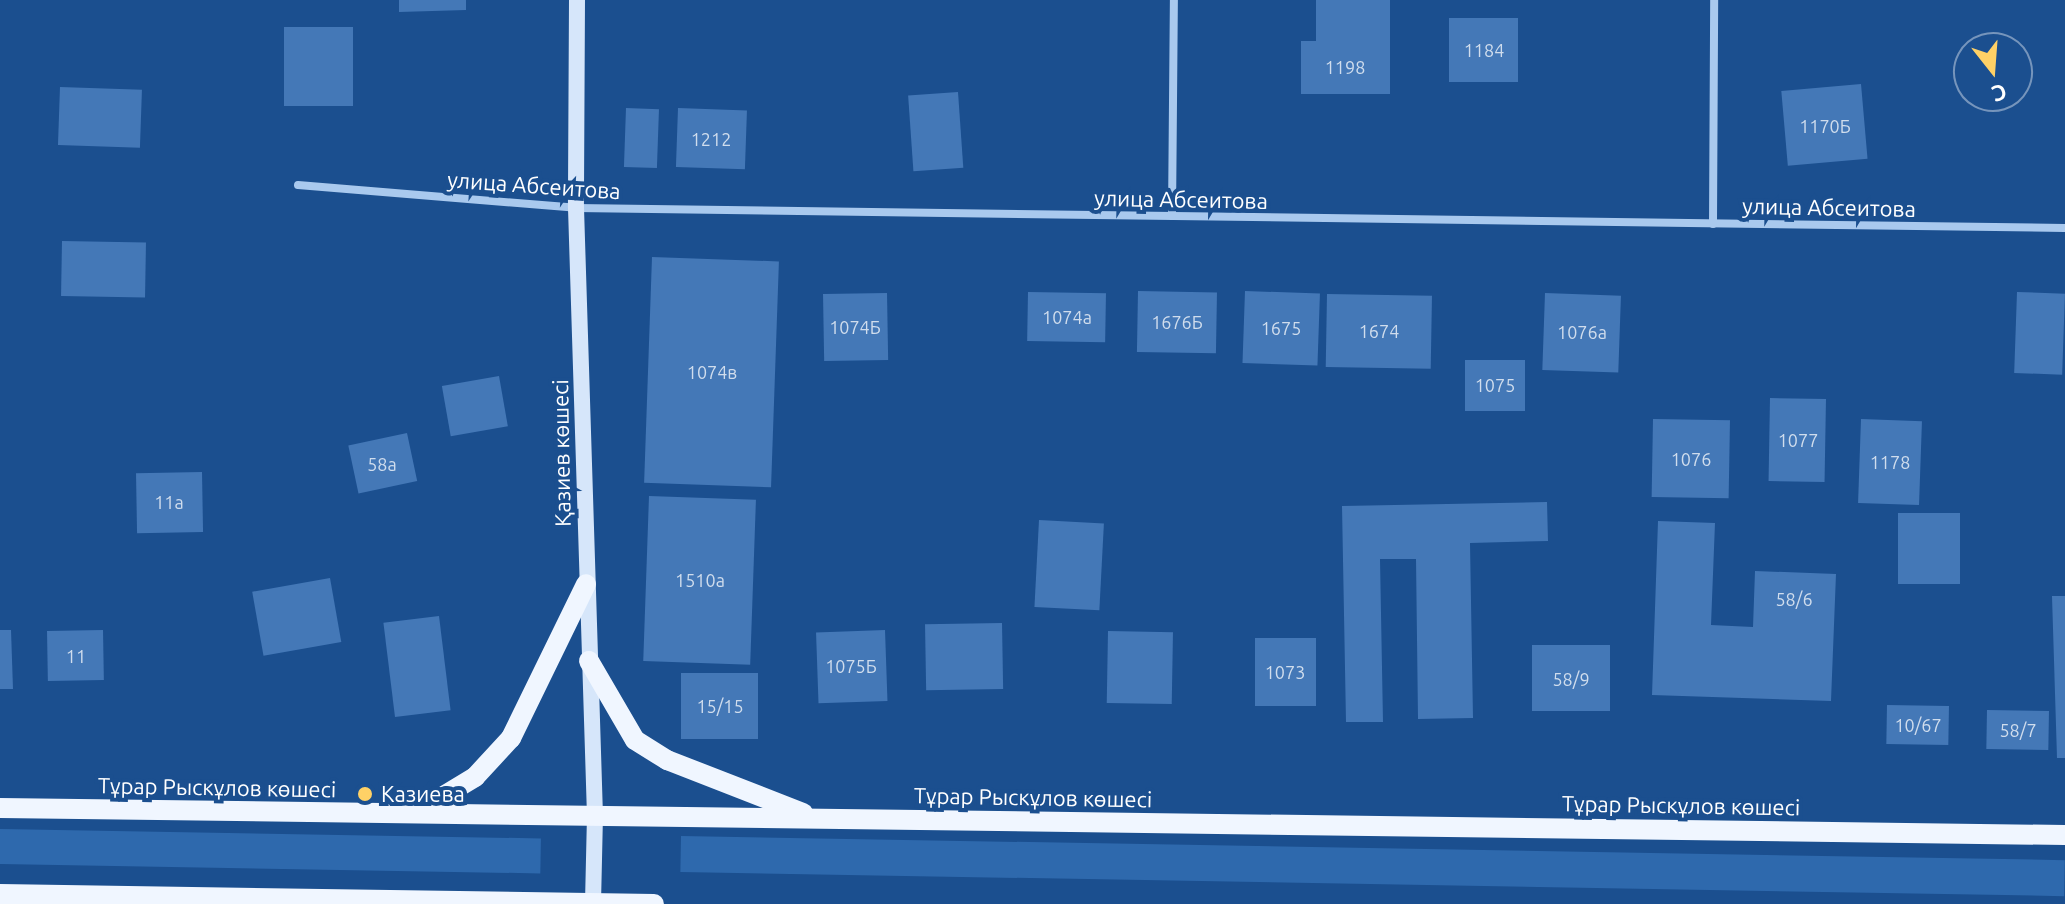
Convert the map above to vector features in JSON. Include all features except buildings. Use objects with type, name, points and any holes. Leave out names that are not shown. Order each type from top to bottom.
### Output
[{"type":"main road","points":[[416,813],[475,777],[511,738],[586,584]]},
{"type":"main road","points":[[589,661],[635,740],[722,783],[818,818]]},
{"type":"main road","name":"Тұрар Рыскұлов көшесі","points":[[0,808],[2065,835]]},
{"type":"main road","points":[[0,894],[393,903],[654,904]]},
{"type":"street","name":"Қазиев көшесі","points":[[577,0],[576,208],[595,815],[593,903]]},
{"type":"street","points":[[1172,216],[1174,0]]},
{"type":"street","points":[[1713,224],[1714,0]]},
{"type":"street","name":"улица Абсеитова","points":[[298,185],[576,208],[2065,228]]},
{"type":"shaded area","points":[[0,829],[541,838],[540,873],[0,864]]},
{"type":"shaded area","points":[[681,836],[2065,860],[2064,896],[680,872]]},
{"type":"place","name":"Казиева","points":[[365,794]]}]
